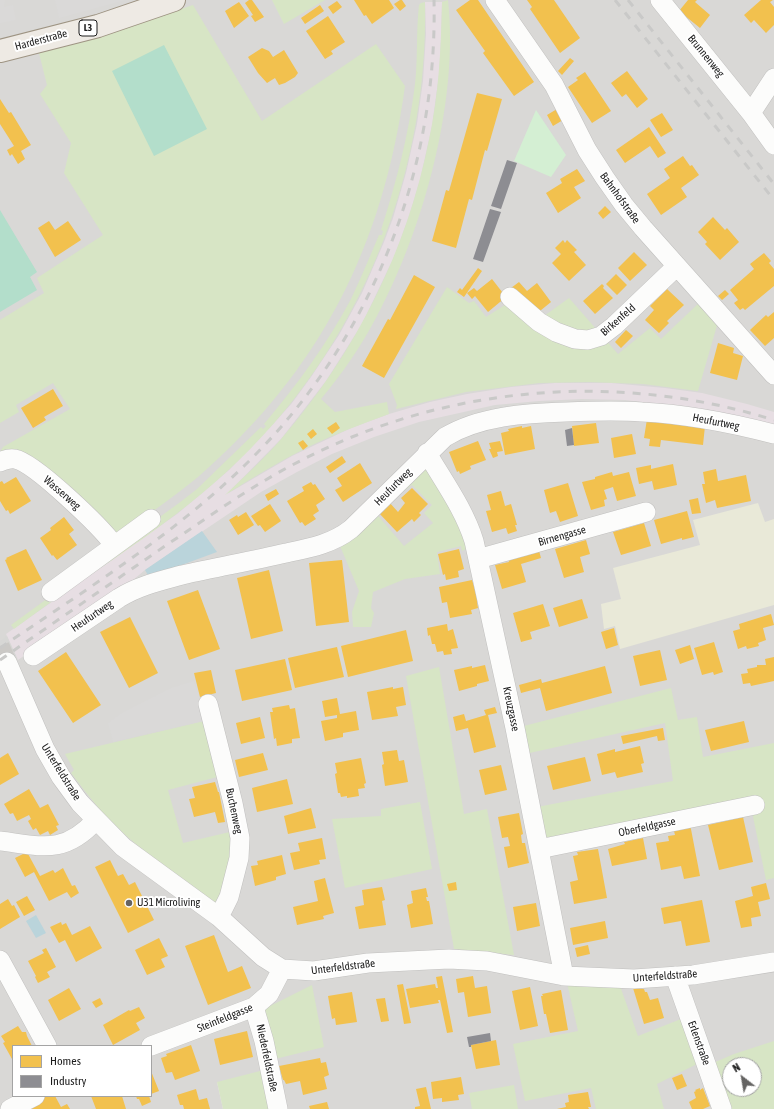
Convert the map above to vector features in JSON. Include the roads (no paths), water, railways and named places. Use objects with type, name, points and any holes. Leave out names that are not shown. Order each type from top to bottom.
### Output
[{"type":"main road","name":"Harderstraße","points":[[0,51],[98,26],[145,5],[174,0]]},
{"type":"street","name":"Bahnhofstraße","points":[[495,0],[551,81],[588,150],[615,192],[638,222],[774,375]]},
{"type":"street","name":"Brunnenweg","points":[[660,0],[751,113],[774,145]]},
{"type":"street","points":[[751,113],[774,78]]},
{"type":"street","name":"Birkenfeld","points":[[510,297],[539,322],[556,332],[575,339],[588,340],[601,336],[614,326],[677,266]]},
{"type":"street","name":"Heufurtweg","points":[[33,656],[133,590],[167,579],[204,570],[309,548],[324,544],[342,536],[351,529],[427,453],[445,437],[463,428],[505,418],[555,412],[632,411],[717,421],[774,434]]},
{"type":"street","name":"Kreuzgasse","points":[[427,453],[468,523],[474,541],[513,721],[564,976]]},
{"type":"street","name":"Wasserweg","points":[[0,462],[14,459],[38,473],[80,509],[114,545]]},
{"type":"street","name":"Birnengasse","points":[[478,559],[646,512]]},
{"type":"street","points":[[51,592],[151,519]]},
{"type":"street","name":"Unterfeldstraße","points":[[7,662],[51,760],[73,794],[96,820],[113,838],[136,857],[219,917],[263,957],[282,969],[314,971],[368,963],[448,959],[487,961],[564,976],[634,978],[675,976],[774,962]]},
{"type":"street","name":"Buchenweg","points":[[208,704],[235,810],[240,838],[239,858],[230,897],[219,917]]},
{"type":"street","name":"Oberfeldgasse","points":[[539,849],[755,804]]},
{"type":"street","points":[[0,841],[53,846],[75,839],[96,820]]},
{"type":"street","points":[[0,960],[46,1045]]},
{"type":"street","name":"Steinfeldgasse","points":[[152,1046],[254,1007],[269,994],[282,969]]},
{"type":"street","name":"Erlenstraße","points":[[675,976],[722,1109]]},
{"type":"street","name":"Niederfeldstraße","points":[[254,1007],[264,1042],[278,1109]]},
{"type":"street","points":[[10,1109],[33,1097]]},
{"type":"water","points":[[202,531],[217,552],[149,577],[145,570]]},
{"type":"water","points":[[36,915],[46,933],[36,938],[26,921]]},
{"type":"tunnel","points":[[0,646],[7,662]]},
{"type":"railway","points":[[0,648],[127,562],[188,516],[217,491],[245,465],[289,418],[327,366],[360,311],[388,252],[409,192],[424,129],[432,65],[434,0]]},
{"type":"railway","points":[[615,0],[774,200]]},
{"type":"railway","points":[[628,0],[774,184]]},
{"type":"railway","points":[[0,660],[165,546],[267,479],[302,460],[358,435],[415,415],[474,401],[534,394],[594,391],[655,395],[715,405],[774,420]]},
{"type":"place","name":"U31 Microliving","points":[[129,903]]}]
